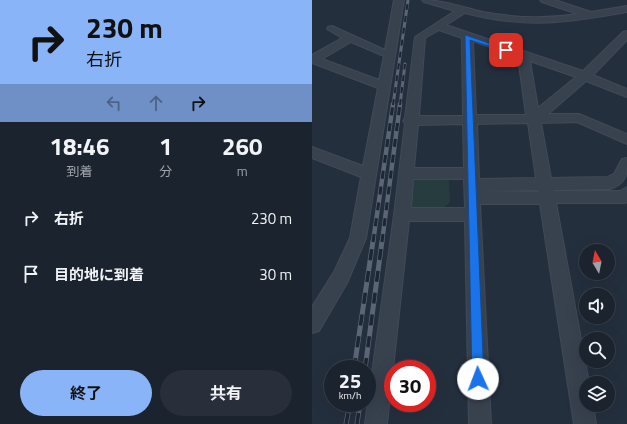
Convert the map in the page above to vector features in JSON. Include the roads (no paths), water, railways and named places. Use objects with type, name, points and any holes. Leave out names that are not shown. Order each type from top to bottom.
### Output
[{"type":"street","points":[[312,324],[330,298],[351,257],[358,238],[399,0]]},
{"type":"street","points":[[427,0],[455,5],[500,18],[529,20],[551,20],[627,9]]},
{"type":"street","points":[[545,0],[591,15]]},
{"type":"street","points":[[616,2],[627,5]]},
{"type":"street","points":[[376,424],[402,216],[410,121],[420,37],[438,26],[455,5]]},
{"type":"street","points":[[438,26],[585,76],[627,93]]},
{"type":"street","points":[[332,29],[383,53],[390,53]]},
{"type":"street","points":[[534,119],[585,76],[627,34]]},
{"type":"street","points":[[467,37],[480,424]]},
{"type":"street","points":[[312,59],[350,38]]},
{"type":"street","points":[[523,56],[585,424]]},
{"type":"street","points":[[312,59],[377,84],[385,84]]},
{"type":"street","points":[[410,121],[579,118],[627,139]]},
{"type":"street","points":[[312,152],[368,174]]},
{"type":"street","points":[[402,216],[472,193],[546,191],[610,183],[619,178],[627,162]]},
{"type":"street","points":[[406,174],[472,193]]},
{"type":"street","points":[[546,191],[626,197],[619,178]]},
{"type":"railway","points":[[393,105],[408,0]]},
{"type":"railway","points":[[400,105],[405,64]]},
{"type":"railway","points":[[373,242],[393,104]]},
{"type":"railway","points":[[382,242],[400,104]]},
{"type":"railway","points":[[355,360],[373,241]]},
{"type":"railway","points":[[366,360],[382,241]]},
{"type":"railway","points":[[346,424],[348,412]]},
{"type":"railway","points":[[357,424],[359,412]]}]
